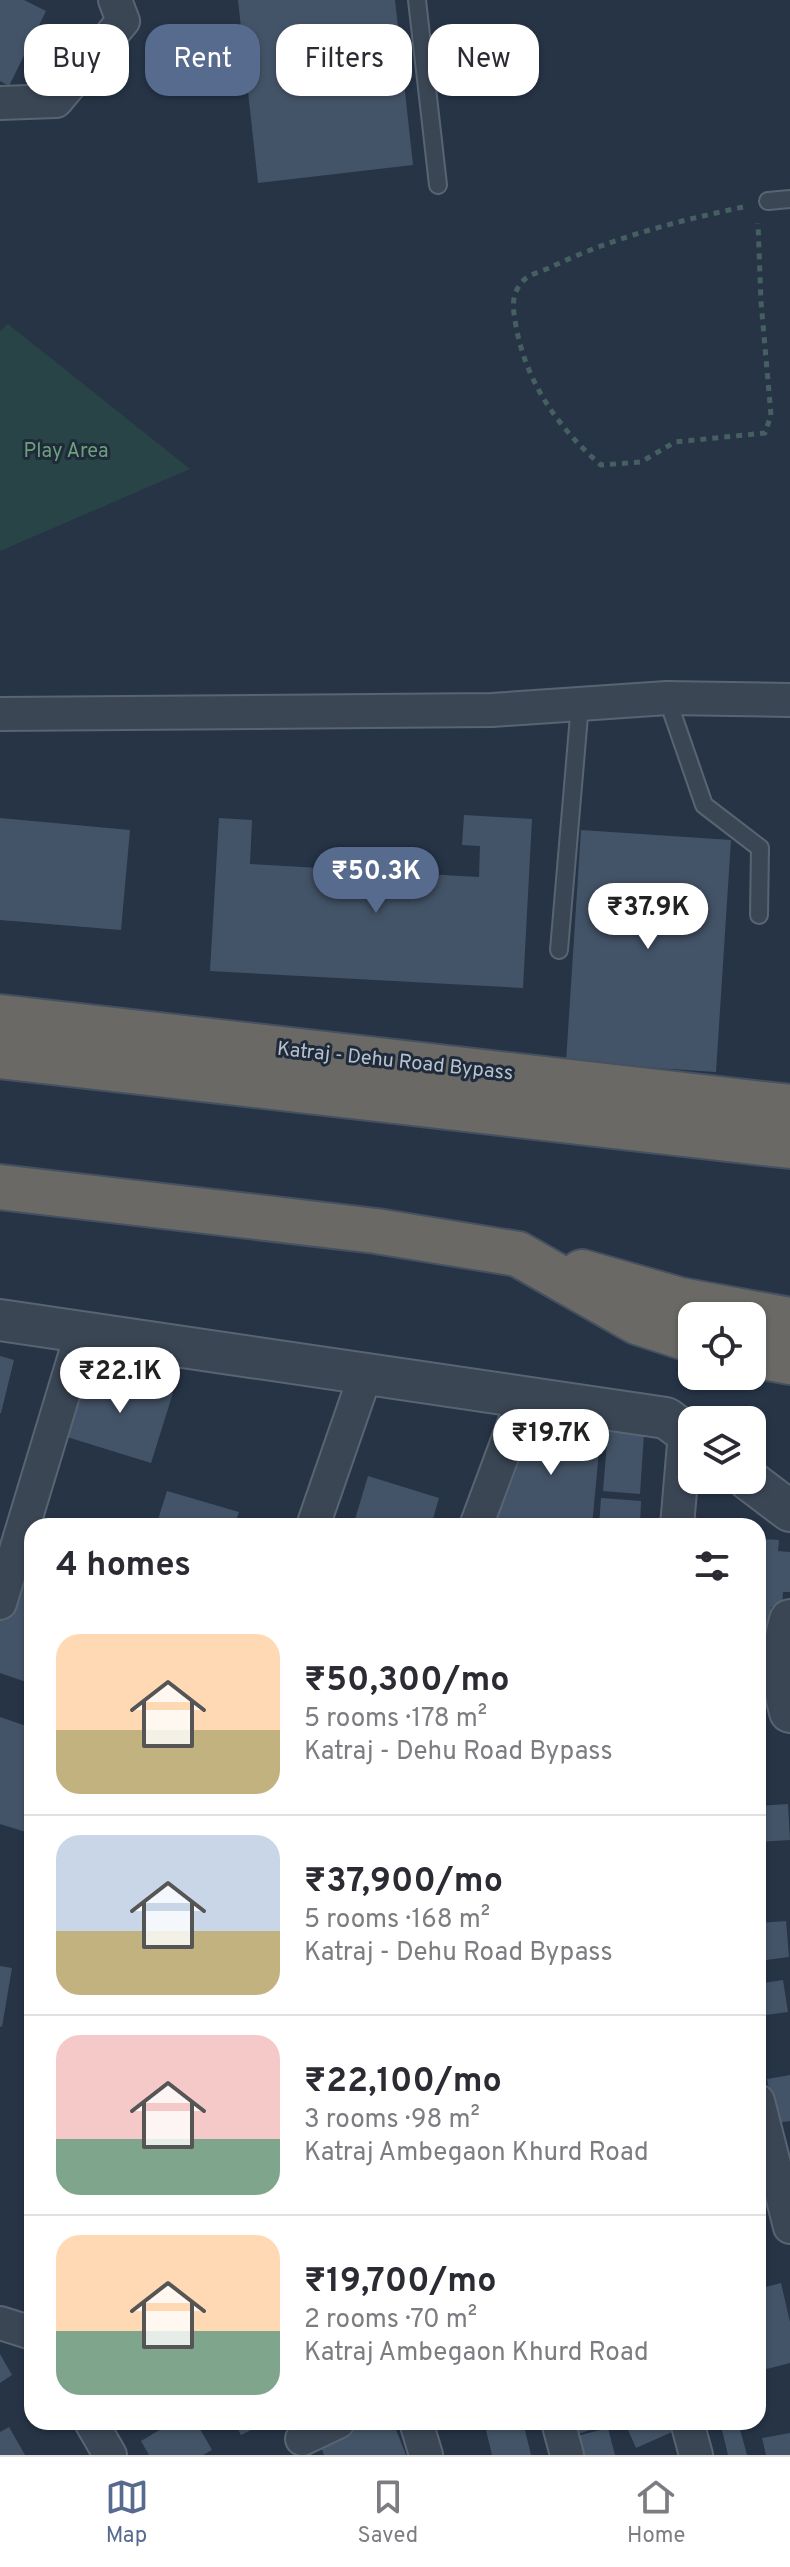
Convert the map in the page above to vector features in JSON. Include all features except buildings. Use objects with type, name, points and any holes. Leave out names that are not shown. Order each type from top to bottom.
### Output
[{"type":"highway","name":"Katraj - Dehu Road Bypass","points":[[0,1017],[790,1107]]},
{"type":"highway","points":[[0,1056],[790,1146]]},
{"type":"highway","points":[[0,1187],[376,1231],[518,1254],[680,1300],[790,1320]]},
{"type":"highway","points":[[518,1254],[637,1322],[678,1335]]},
{"type":"highway","points":[[766,1358],[790,1362]]},
{"type":"street","points":[[0,131],[9,103],[56,101],[123,21],[115,0]]},
{"type":"street","points":[[0,714],[492,710],[667,698],[790,700]]},
{"type":"street","points":[[0,1320],[666,1418],[678,1427]]},
{"type":"street","points":[[0,1603],[16,1528],[82,1332]]},
{"type":"street","points":[[316,1518],[366,1373]]},
{"type":"street","points":[[479,1518],[524,1397]]},
{"type":"street","points":[[766,1493],[790,1511]]},
{"type":"street","points":[[678,1518],[681,1494]]},
{"type":"street","points":[[790,1620],[783,1644],[782,1684],[790,1712]]},
{"type":"street","points":[[766,2132],[790,2227]]},
{"type":"street","points":[[0,2323],[24,2330]]},
{"type":"street","points":[[96,2430],[110,2455]]},
{"type":"street","points":[[303,2439],[322,2430]]},
{"type":"street","points":[[418,2430],[426,2455]]},
{"type":"street","points":[[560,2430],[567,2455]]},
{"type":"street","points":[[689,2430],[696,2455]]},
{"type":"lane","points":[[417,0],[438,185]]},
{"type":"lane","points":[[762,203],[790,199]]},
{"type":"lane","points":[[667,698],[704,805],[760,848],[759,915]]},
{"type":"lane","points":[[559,950],[580,704]]},
{"type":"path","points":[[762,203],[761,302],[771,415],[765,433],[675,442],[641,462],[601,465],[578,445],[544,402],[521,354],[512,301],[524,279],[577,255],[662,225],[762,203]]},
{"type":"green space","name":"Play Area","points":[[8,324],[190,469],[0,551],[0,331]]}]
